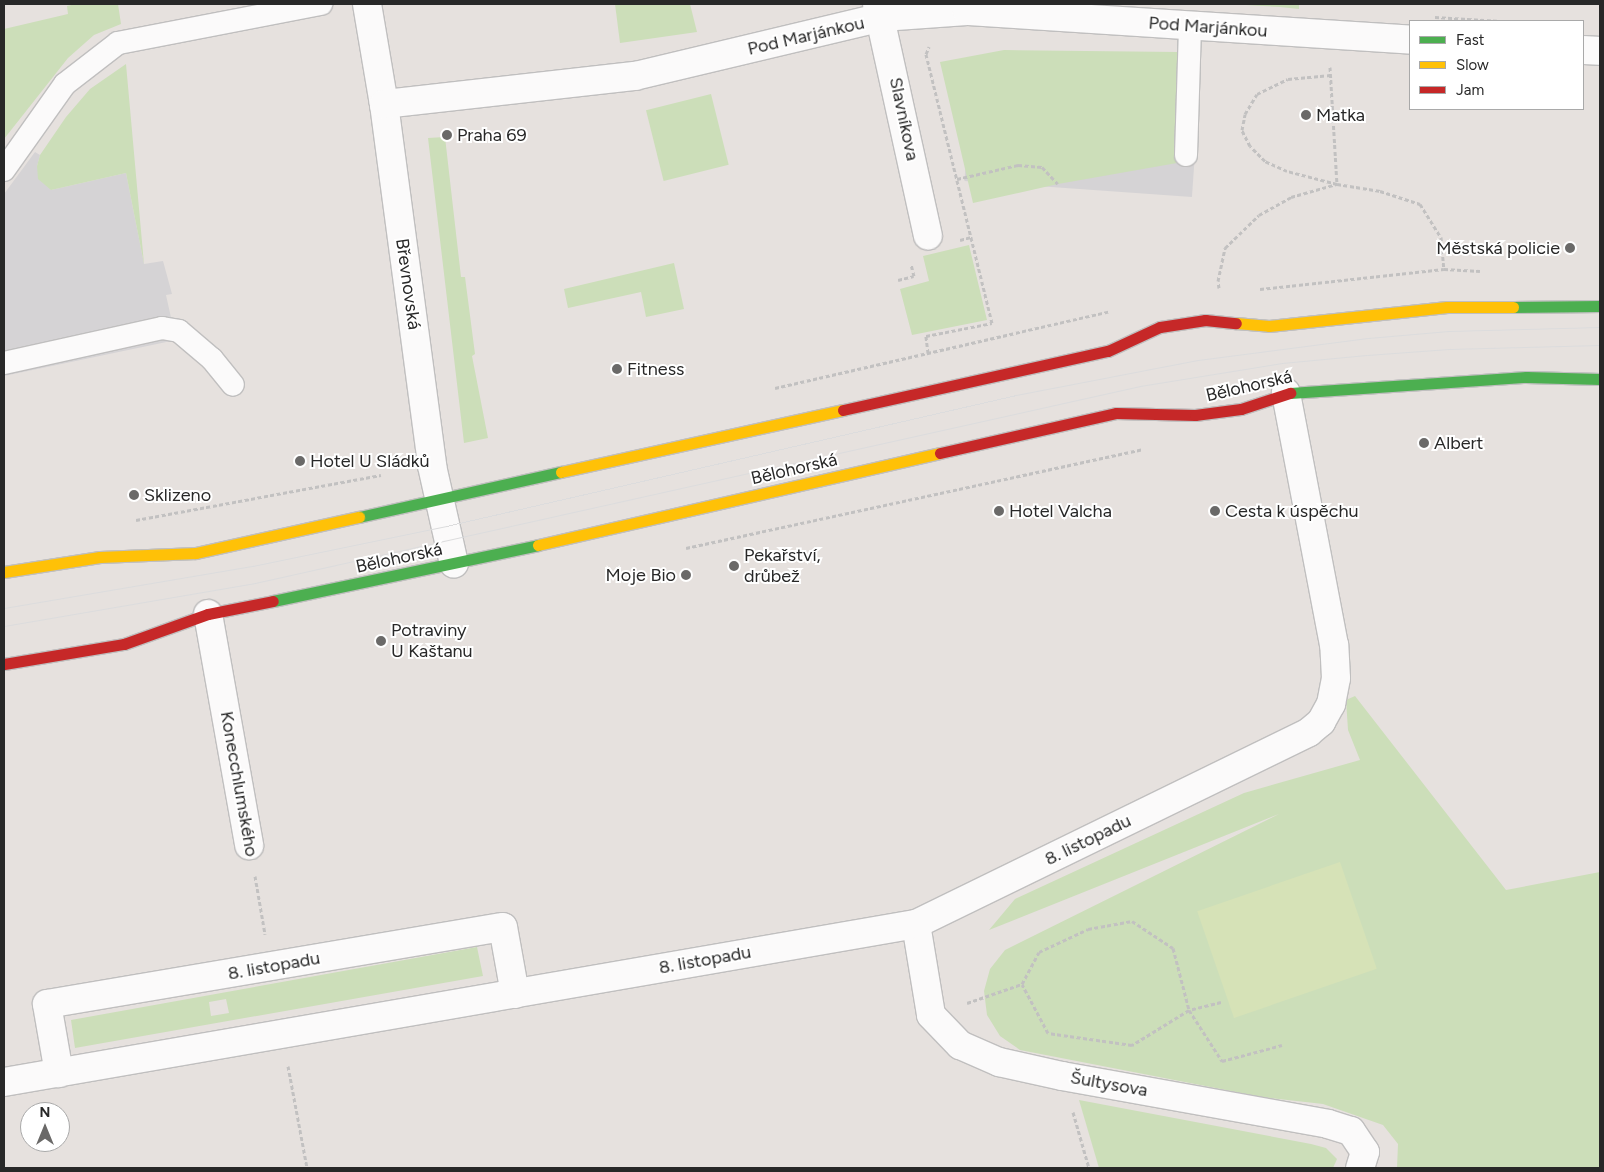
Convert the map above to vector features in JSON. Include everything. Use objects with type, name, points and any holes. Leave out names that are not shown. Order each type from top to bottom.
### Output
[{"type":"street","name":"Břevnovská","points":[[368,4],[384,104],[431,456],[454,564]]},
{"type":"street","name":"Pod Marjánkou","points":[[384,104],[635,76],[880,11],[967,11],[1409,40]]},
{"type":"street","name":"Slavníkova","points":[[880,11],[928,235]]},
{"type":"street","points":[[1584,50],[1600,51]]},
{"type":"street","points":[[4,572],[100,557],[196,553],[1108,351],[1160,327],[1205,320],[1269,326],[1448,307],[1600,306]]},
{"type":"street","name":"Bělohorská","points":[[4,664],[124,644],[208,614],[454,564],[1116,413],[1195,415],[1241,409],[1286,393],[1413,382],[1526,377],[1600,379]]},
{"type":"street","name":"8. listopadu","points":[[4,1082],[916,924],[1308,732],[1321,722],[1331,704],[1336,678],[1334,645],[1286,393]]},
{"type":"street","name":"Konecchlumského","points":[[208,614],[249,845]]},
{"type":"street","points":[[916,924],[931,1015]]},
{"type":"street","name":"8. listopadu","points":[[59,1072],[47,1004],[503,927],[515,994]]},
{"type":"street","name":"Šultysova","points":[[931,1015],[960,1045],[999,1062],[1328,1124],[1351,1132],[1365,1152],[1360,1168]]},
{"type":"lane","points":[[4,170],[65,84],[118,43],[321,4]]},
{"type":"lane","points":[[1186,155],[1190,26]]},
{"type":"lane","points":[[4,363],[162,328],[179,331],[212,359],[233,386]]},
{"type":"path","points":[[928,353],[926,336],[992,323],[926,54],[932,40]]},
{"type":"path","points":[[1337,184],[1331,75],[1288,79],[1257,94],[1243,122],[1242,130],[1250,146],[1265,161],[1287,171],[1337,184],[1380,191],[1420,204],[1441,236],[1444,269]]},
{"type":"path","points":[[958,179],[1018,165],[1042,167],[1058,184]]},
{"type":"path","points":[[1221,294],[1218,281],[1226,248],[1259,215],[1291,197],[1337,184]]},
{"type":"path","points":[[130,521],[384,475]]},
{"type":"path","name":"Konecchlumského","points":[[249,845],[267,944]]},
{"type":"path","points":[[931,1015],[1022,984],[1039,952],[1088,928],[1132,921],[1173,948],[1189,1010],[1222,1061],[1282,1045]]},
{"type":"path","points":[[1022,984],[1048,1033],[1132,1045],[1189,1010],[1221,1002]]},
{"type":"path","points":[[288,1062],[307,1168]]},
{"type":"path","points":[[1072,1110],[1089,1168]]},
{"type":"shaded area","points":[[968,137],[1195,153],[1192,197],[964,181]]},
{"type":"shaded area","points":[[35,152],[40,155],[37,166],[51,190],[126,173],[144,264],[163,261],[172,294],[166,295],[176,340],[4,376],[4,194]]},
{"type":"green space","points":[[76,4],[118,4],[121,24],[94,35],[68,58],[4,139],[4,29],[68,14],[67,6]]},
{"type":"green space","points":[[615,4],[690,4],[697,32],[620,43]]},
{"type":"green space","points":[[1228,4],[1299,4],[1299,9],[1280,7]]},
{"type":"green space","points":[[1004,50],[1178,52],[1177,163],[1058,184],[973,203],[940,62]]},
{"type":"green space","points":[[126,64],[144,264],[126,173],[51,190],[38,179],[37,166],[40,155],[66,117],[90,89]]},
{"type":"green space","points":[[711,94],[729,165],[664,181],[646,110]]},
{"type":"green space","points":[[445,137],[461,277],[465,277],[475,354],[472,356],[488,438],[464,443],[428,138]]},
{"type":"green space","points":[[969,245],[987,320],[912,335],[900,289],[929,281],[923,256]]},
{"type":"green space","points":[[674,263],[684,309],[646,317],[641,292],[568,308],[564,289]]},
{"type":"green space","points":[[1355,696],[1506,890],[1600,872],[1600,1168],[1397,1168],[1398,1144],[1383,1125],[1323,1104],[1262,1097],[1020,1050],[1000,1036],[987,1015],[984,991],[990,969],[1005,950],[1279,814],[989,930],[1015,899],[1244,793],[1360,760],[1348,730],[1346,700]]},
{"type":"green space","points":[[1340,862],[1377,969],[1234,1018],[1197,911]]},
{"type":"green space","points":[[477,947],[483,976],[75,1048],[71,1020]],"holes":[[[226,999],[229,1013],[211,1016],[209,1002]]]},
{"type":"green space","points":[[1079,1100],[1311,1144],[1326,1148],[1337,1159],[1333,1168],[1099,1168]]},
{"type":"tram line","points":[[4,608],[253,566],[446,526],[1016,395],[1198,360],[1368,338],[1449,331],[1600,327]]},
{"type":"tram line","points":[[4,626],[255,583],[1140,386],[1282,363],[1367,355],[1449,349],[1600,345]]},
{"type":"traffic: fast","points":[[1513,307],[1600,306]]},
{"type":"traffic: fast","points":[[1290,393],[1526,377],[1600,379]]},
{"type":"traffic: fast","points":[[359,517],[561,472]]},
{"type":"traffic: fast","points":[[273,601],[538,545]]},
{"type":"traffic: slow","points":[[1236,323],[1269,326],[1447,307],[1513,307]]},
{"type":"traffic: slow","points":[[561,472],[843,410]]},
{"type":"traffic: slow","points":[[538,545],[940,453]]},
{"type":"traffic: slow","points":[[4,572],[100,557],[196,553],[359,517]]},
{"type":"traffic: jam","points":[[843,410],[1108,351],[1160,327],[1205,320],[1236,323]]},
{"type":"traffic: jam","points":[[940,453],[1116,413],[1195,415],[1241,409],[1290,393]]},
{"type":"traffic: jam","points":[[4,664],[124,644],[208,614],[273,601]]},
{"type":"place","name":"Matka","points":[[1306,115]]},
{"type":"place","name":"Praha 69","points":[[447,135]]},
{"type":"place","name":"Městská policie","points":[[1570,248]]},
{"type":"place","name":"Fitness","points":[[617,369]]},
{"type":"place","name":"Albert","points":[[1424,443]]},
{"type":"place","name":"Hotel U Sládků","points":[[300,461]]},
{"type":"place","name":"Sklizeno","points":[[134,495]]},
{"type":"place","name":"Hotel Valcha","points":[[999,511]]},
{"type":"place","name":"Cesta k úspěchu","points":[[1215,511]]},
{"type":"place","name":"Pekařství, drůbež","points":[[734,566]]},
{"type":"place","name":"Moje Bio","points":[[686,575]]},
{"type":"place","name":"Potraviny U Kaštanu","points":[[381,641]]}]
